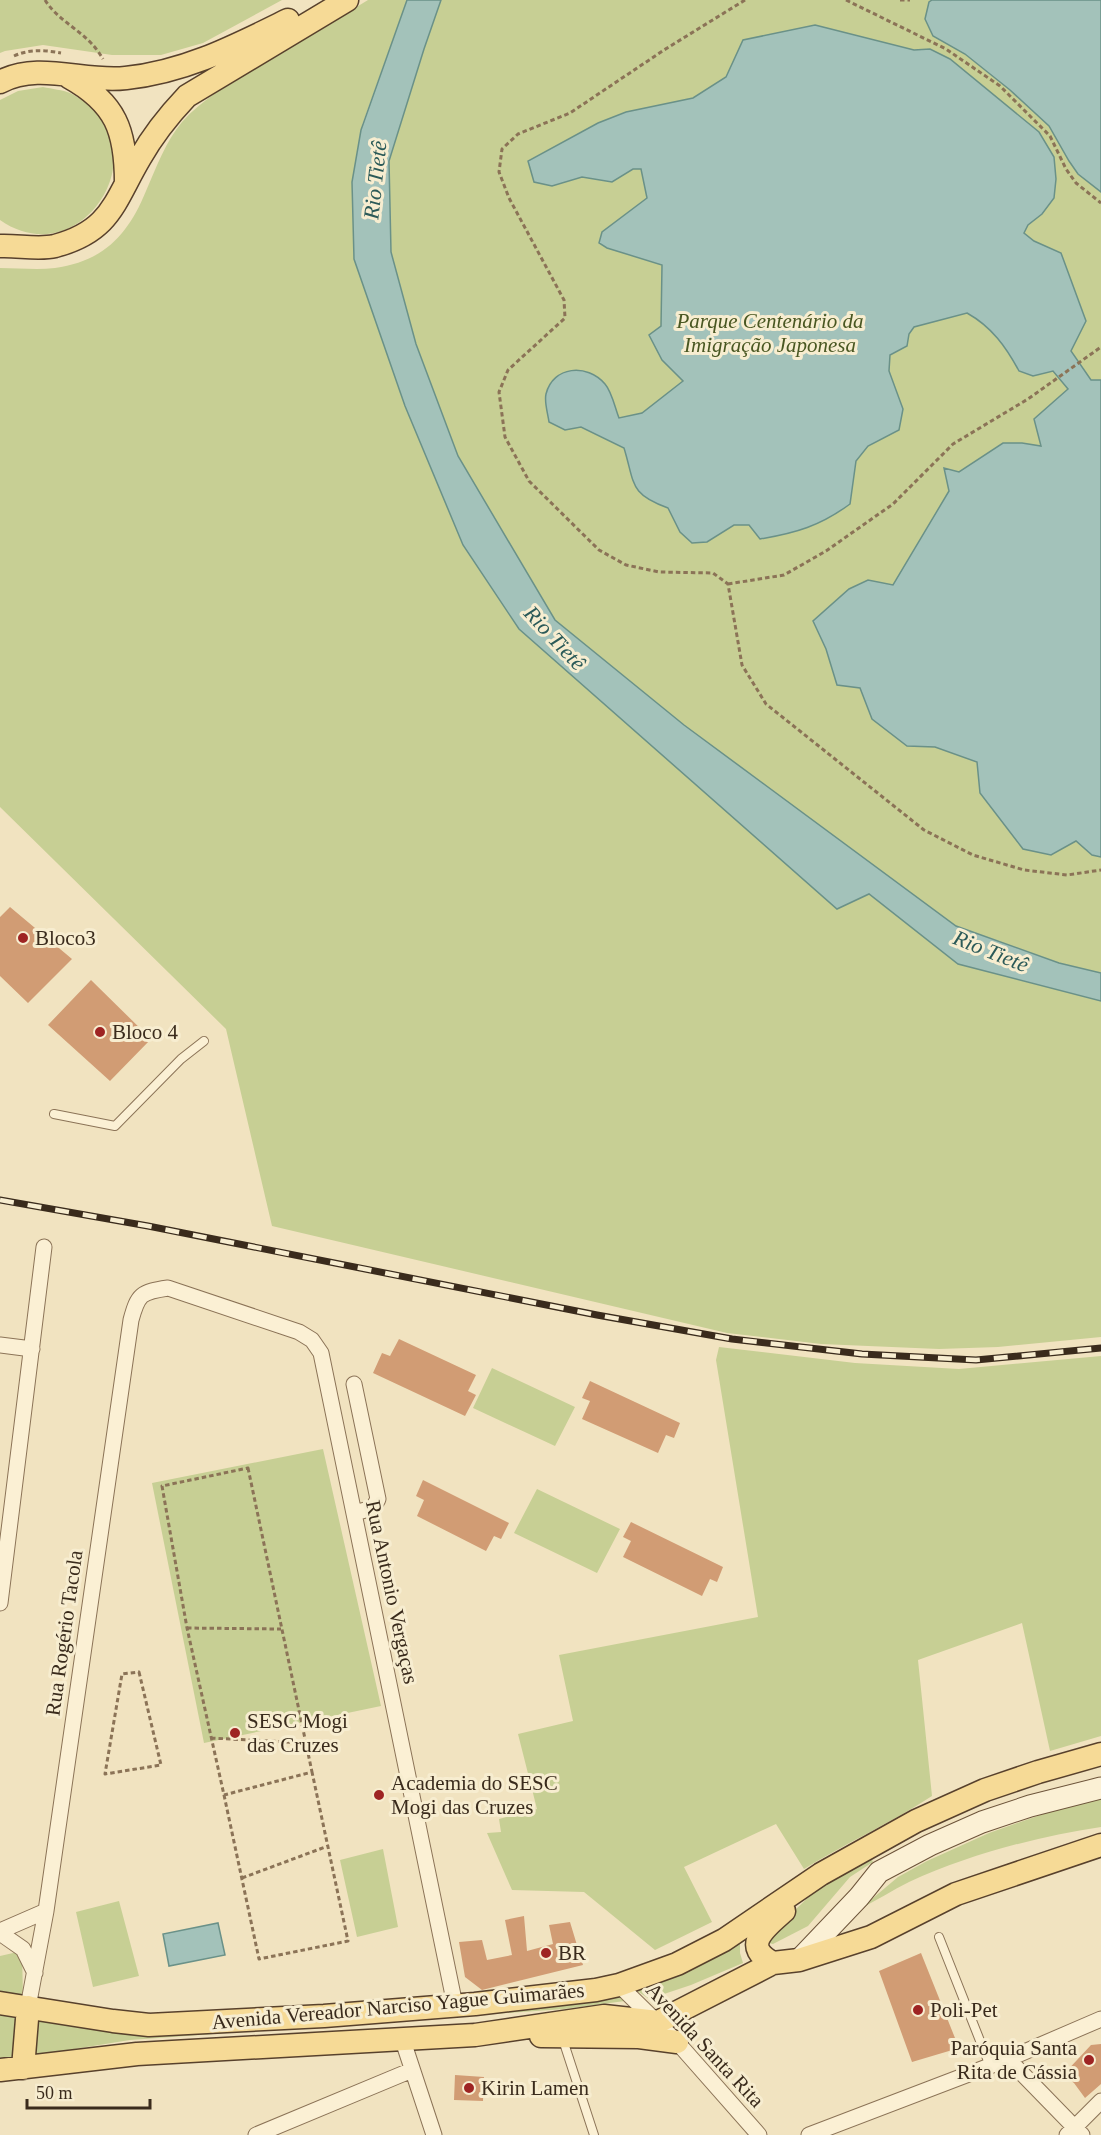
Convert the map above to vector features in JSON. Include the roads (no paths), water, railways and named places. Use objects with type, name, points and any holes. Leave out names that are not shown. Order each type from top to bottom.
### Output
[{"type":"main road","points":[[0,82],[10,77],[30,73],[50,73],[67,65],[123,79],[177,70],[230,48],[287,20],[320,0]]},
{"type":"main road","points":[[0,246],[53,247],[83,236],[103,222],[115,207],[156,133],[188,96],[347,0]]},
{"type":"main road","points":[[67,65],[101,100],[123,136],[126,184]]},
{"type":"main road","points":[[0,234],[12,241],[30,246]]},
{"type":"main road","name":"Avenida Vereador Narciso Yague Guimarães","points":[[0,2002],[149,2025],[324,2016],[596,1990],[677,1964],[724,1940],[820,1874],[916,1821],[985,1790],[1101,1754]]},
{"type":"main road","points":[[799,1960],[859,1897],[879,1872],[930,1845],[982,1822],[1030,1806],[1101,1788]]},
{"type":"main road","points":[[658,2022],[774,1963],[799,1960],[871,1937],[924,1908],[956,1894],[1101,1845]]},
{"type":"main road","points":[[774,1963],[763,1958],[759,1952],[757,1944],[759,1936],[797,1900],[820,1874]]},
{"type":"main road","points":[[23,2068],[28,2007]]},
{"type":"main road","name":"Avenida Vereador Narciso Yague Guimarães","points":[[0,2070],[137,2054],[479,2034],[603,2016],[658,2022]]},
{"type":"main road","points":[[479,2034],[639,2037],[677,2042]]},
{"type":"street","points":[[0,1603],[2,1566],[44,1247]]},
{"type":"street","name":"Rua Antonio Vergaças","points":[[168,1288],[299,1332],[312,1340],[321,1353],[454,2005]]},
{"type":"street","name":"Rua Rogério Tacola","points":[[28,2007],[46,1911],[131,1320],[136,1302],[147,1291],[168,1288]]},
{"type":"street","points":[[0,1346],[32,1349]]},
{"type":"street","points":[[354,1384],[378,1499],[373,1508],[354,1513]]},
{"type":"street","points":[[35,1973],[23,1949],[0,1932],[46,1911]]},
{"type":"street","name":"Avenida Santa Rita","points":[[619,1984],[677,2042],[759,2135]]},
{"type":"street","points":[[809,2135],[1008,2059],[1101,2019]]},
{"type":"street","points":[[402,2038],[434,2135]]},
{"type":"street","points":[[1008,2059],[1074,2132],[1101,2101]]},
{"type":"street","points":[[256,2135],[412,2070]]},
{"type":"lane","points":[[54,1114],[115,1126],[182,1059],[204,1041]]},
{"type":"lane","points":[[939,1937],[990,2066]]},
{"type":"lane","points":[[561,2036],[594,2135]]},
{"type":"water","name":"Rio Tietê","points":[[407,0],[441,0],[389,161],[391,252],[416,344],[458,456],[555,620],[684,725],[956,926],[1059,963],[1101,973],[1101,1001],[958,964],[869,894],[837,909],[519,629],[463,545],[405,406],[354,259],[352,182],[361,130]]},
{"type":"water","points":[[932,0],[1101,0],[1101,192],[1078,174],[1049,126],[1010,90],[965,54],[933,36],[925,19],[929,2]]},
{"type":"water","points":[[815,25],[914,50],[930,49],[950,59],[1039,132],[1054,157],[1056,179],[1054,198],[1042,214],[1028,225],[1024,233],[1034,241],[1061,253],[1086,321],[1071,351],[1091,380],[1101,380],[1101,857],[1092,855],[1076,841],[1051,855],[1023,849],[980,793],[977,762],[935,747],[907,746],[872,719],[860,688],[837,685],[826,649],[813,621],[849,589],[868,580],[893,585],[949,491],[944,468],[959,472],[1003,443],[1041,446],[1034,419],[1068,389],[1053,371],[1033,376],[1019,371],[998,338],[967,313],[914,327],[909,334],[907,346],[890,355],[889,371],[903,409],[899,430],[868,446],[856,461],[850,504],[807,528],[760,539],[749,525],[734,525],[707,542],[692,543],[680,532],[668,508],[646,498],[640,492],[632,479],[624,448],[581,427],[565,430],[549,422],[546,394],[550,385],[563,373],[580,371],[598,377],[610,391],[619,418],[642,413],[683,381],[662,360],[649,335],[661,326],[662,265],[607,248],[599,243],[602,232],[647,198],[641,169],[633,169],[612,182],[582,177],[552,186],[534,182],[528,161],[598,123],[626,112],[693,98],[726,77],[743,40]]},
{"type":"water","points":[[218,1923],[225,1955],[169,1966],[163,1934]]},
{"type":"railway","points":[[0,1200],[148,1226],[597,1315],[732,1339],[862,1354],[976,1360],[1101,1348]]},
{"type":"place","name":"Bloco3","points":[[23,938]]},
{"type":"place","name":"Bloco 4","points":[[100,1032]]},
{"type":"place","name":"SESC Mogi das Cruzes","points":[[235,1733]]},
{"type":"place","name":"Academia do SESC Mogi das Cruzes","points":[[379,1795]]},
{"type":"place","name":"BR","points":[[546,1953]]},
{"type":"place","name":"Poli-Pet","points":[[918,2010]]},
{"type":"place","name":"Paróquia Santa Rita de Cássia","points":[[1089,2060]]},
{"type":"place","name":"Kirin Lamen","points":[[469,2088]]},
{"type":"park label","name":"Parque Centenário da Imigração Japonesa","points":[[770,333]]}]
